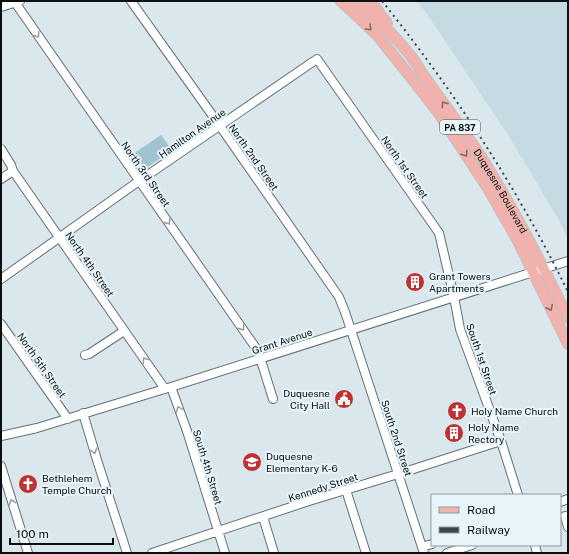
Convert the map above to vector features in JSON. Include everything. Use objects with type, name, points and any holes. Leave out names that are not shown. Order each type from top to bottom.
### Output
[{"type":"main road","name":"Duquesne Boulevard","points":[[341,1],[378,36],[438,112],[489,190],[518,240],[534,272]]},
{"type":"main road","name":"Duquesne Boulevard","points":[[356,1],[392,34],[414,60],[482,159],[521,225],[568,318]]},
{"type":"main road","points":[[370,1],[414,60],[415,70],[411,76]]},
{"type":"main road","name":"PA 837","points":[[534,272],[568,344]]},
{"type":"street","name":"North 2nd Street","points":[[131,1],[220,126],[338,297],[351,330]]},
{"type":"street","points":[[1,7],[17,2]]},
{"type":"street","name":"North 3rd Street","points":[[17,2],[258,351],[273,399]]},
{"type":"street","name":"Hamilton Avenue","points":[[1,279],[317,59]]},
{"type":"street","name":"North 1st Street","points":[[317,59],[439,234],[454,297]]},
{"type":"street","name":"North 4th Street","points":[[1,149],[13,171],[124,331],[168,388]]},
{"type":"street","points":[[1,179],[13,171]]},
{"type":"street","name":"Grant Avenue","points":[[1,436],[68,419],[83,413],[168,388],[568,261]]},
{"type":"street","name":"South 1st Street","points":[[454,297],[460,329],[518,494]]},
{"type":"street","name":"North 5th Street","points":[[1,324],[68,419]]},
{"type":"street","name":"South 2nd Street","points":[[351,330],[423,550]]},
{"type":"street","points":[[85,355],[89,354],[124,331]]},
{"type":"street","name":"South 4th Street","points":[[168,388],[187,431],[225,553]]},
{"type":"street","points":[[83,413],[127,553]]},
{"type":"street","name":"Kennedy Street","points":[[152,553],[500,440]]},
{"type":"street","points":[[1,466],[28,553]]},
{"type":"street","points":[[346,490],[366,553]]},
{"type":"street","points":[[564,516],[568,527]]},
{"type":"street","points":[[263,517],[274,553]]},
{"type":"street","points":[[447,553],[469,546]]},
{"type":"shaded area","points":[[417,1],[568,1],[568,239],[559,220],[510,138]]},
{"type":"shaded area","points":[[161,135],[172,150],[140,171],[130,156]]},
{"type":"railway","points":[[382,1],[409,35],[459,105],[483,142],[528,216],[568,292]]},
{"type":"place","name":"Grant Towers Apartments","points":[[415,282]]},
{"type":"place","name":"Duquesne City Hall","points":[[344,399]]},
{"type":"place","name":"Holy Name Church","points":[[457,411]]},
{"type":"place","name":"Holy Name Rectory","points":[[454,433]]},
{"type":"place","name":"Duquesne Elementary K-6","points":[[252,462]]},
{"type":"place","name":"Bethlehem Temple Church","points":[[28,484]]}]
